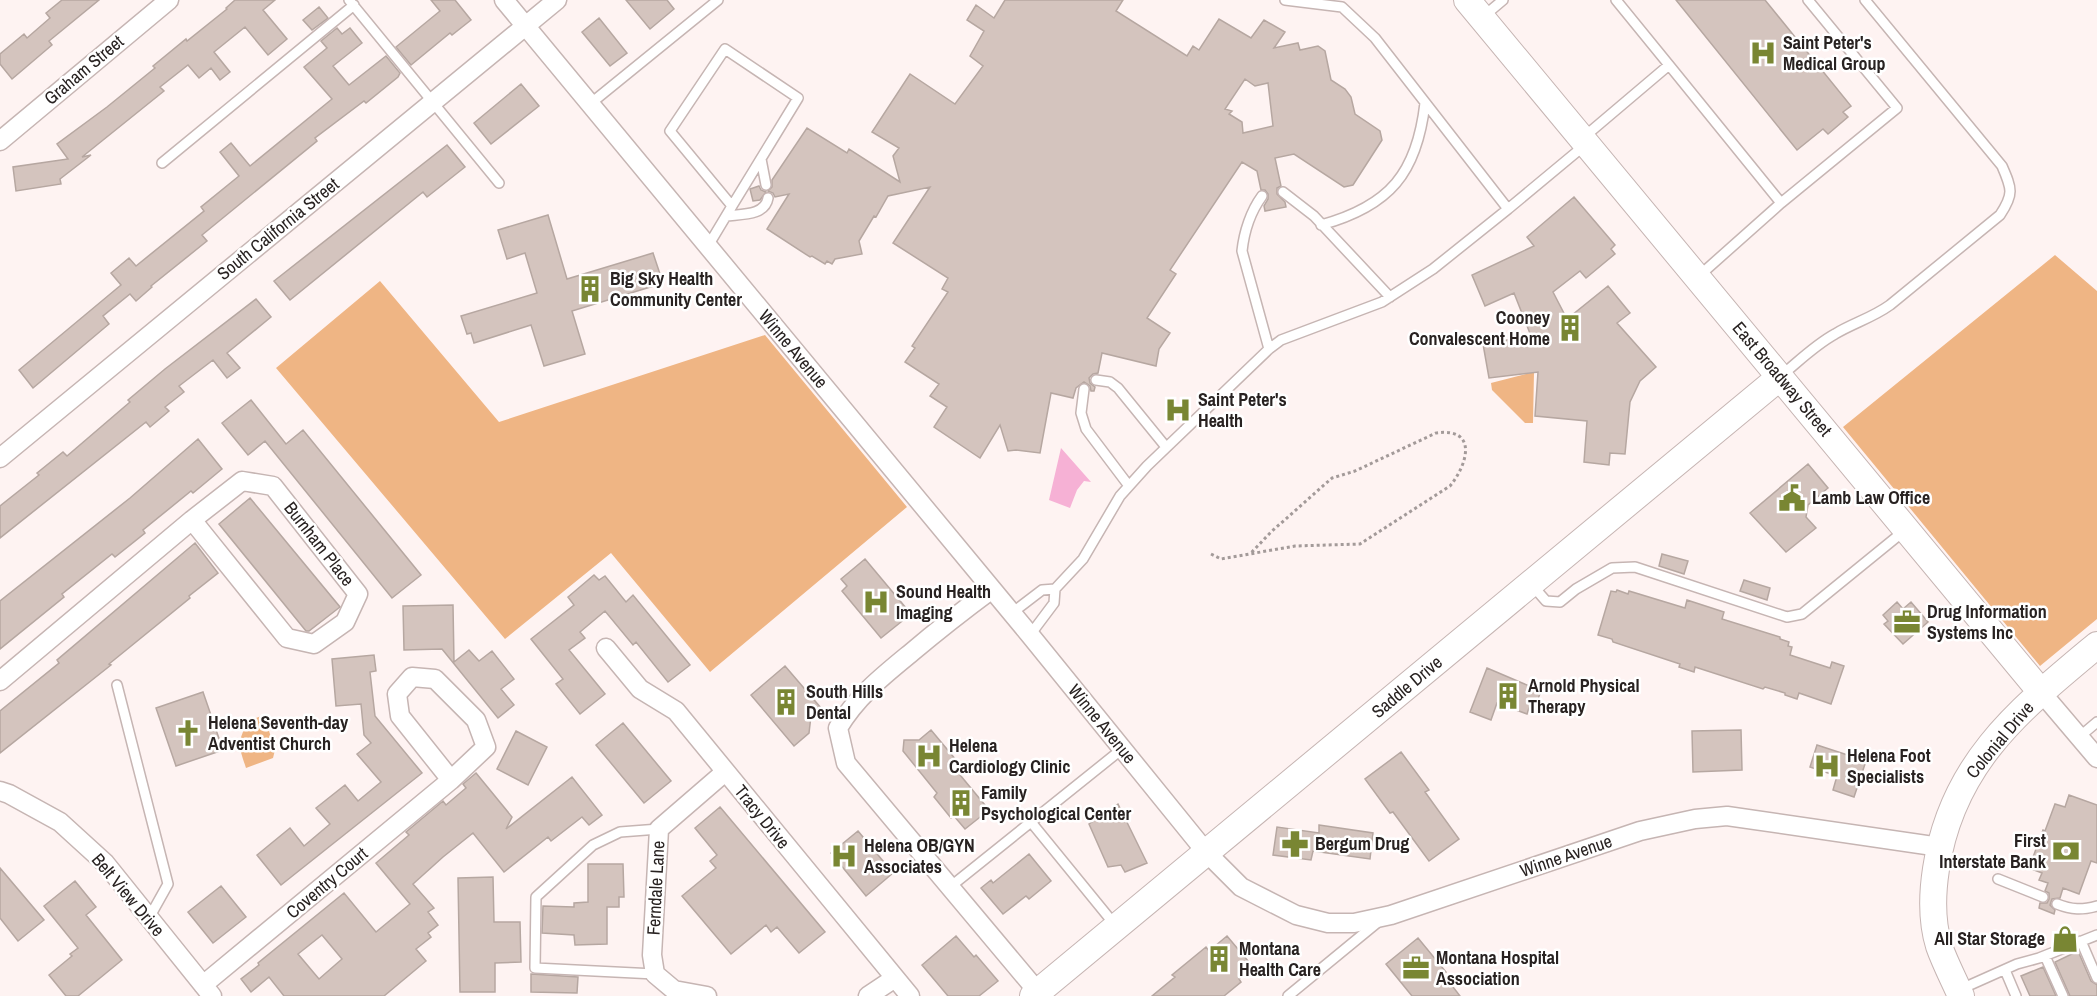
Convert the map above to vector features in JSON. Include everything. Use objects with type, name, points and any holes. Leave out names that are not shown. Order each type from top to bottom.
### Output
[{"type":"street","name":"Graham Street","points":[[0,141],[169,0]]},
{"type":"street","name":"Winne Avenue","points":[[504,0],[1030,634],[1206,852],[1241,887],[1296,915],[1328,923],[1354,923],[1384,917],[1640,831],[1695,819],[1727,816],[1940,847]]},
{"type":"street","name":"South California Street","points":[[0,458],[557,0]]},
{"type":"street","name":"East Broadway Street","points":[[1475,9],[2078,738],[2097,758]]},
{"type":"street","name":"Saddle Drive","points":[[1036,994],[1780,377]]},
{"type":"street","name":"Burnham Place","points":[[0,681],[192,520],[242,482],[273,486],[358,594],[345,622],[314,644],[287,638],[192,520]]},
{"type":"street","points":[[992,589],[876,681],[849,708],[838,728],[846,763],[1036,994]]},
{"type":"street","name":"Colonial Drive","points":[[1960,993],[1939,946],[1932,909],[1940,847],[1958,792],[2005,727],[2041,692],[2097,645]]},
{"type":"street","name":"Tracy Drive","points":[[606,648],[640,689],[676,711],[910,996]]},
{"type":"street","name":"Coventry Court","points":[[208,991],[451,780],[486,747],[476,720],[435,679],[412,677],[397,694],[400,716],[451,780]]},
{"type":"street","name":"Ferndale Lane","points":[[654,974],[652,955],[659,829],[724,772]]},
{"type":"street","name":"Belt View Drive","points":[[0,791],[60,822],[105,863],[208,991]]},
{"type":"street","points":[[654,974],[674,990],[707,996]]},
{"type":"street","points":[[868,996],[894,978]]},
{"type":"lane","points":[[590,104],[718,0]]},
{"type":"lane","points":[[1286,0],[1342,7],[1375,39],[1508,209]]},
{"type":"lane","points":[[1475,9],[1503,0]]},
{"type":"lane","points":[[1616,0],[1781,203]]},
{"type":"lane","points":[[1697,277],[1781,203],[1897,108],[1808,0]]},
{"type":"lane","points":[[1780,377],[1816,346],[1836,333],[1875,316],[1890,305],[2000,215],[2009,201],[2010,185],[2002,166],[1865,0]]},
{"type":"lane","points":[[162,162],[352,3],[499,183]]},
{"type":"lane","points":[[708,246],[798,98],[725,49],[670,131],[732,206]]},
{"type":"lane","points":[[1030,634],[1054,603],[1055,590],[1083,559],[1120,496],[1166,447],[1269,349],[1281,340],[1355,313],[1390,297],[1433,269],[1508,209],[1669,65]]},
{"type":"lane","points":[[1321,225],[1358,213],[1377,200],[1402,177],[1417,145],[1425,103]]},
{"type":"lane","points":[[761,159],[766,185]]},
{"type":"lane","points":[[1283,192],[1321,225],[1390,297]]},
{"type":"lane","points":[[1262,196],[1252,212],[1243,237],[1242,251],[1269,349]]},
{"type":"lane","points":[[726,216],[763,209],[768,198]]},
{"type":"lane","points":[[1096,380],[1110,382],[1118,388],[1166,447]]},
{"type":"lane","points":[[1084,390],[1082,413],[1086,429],[1130,486]]},
{"type":"lane","points":[[1530,583],[1546,601],[1560,602],[1612,568],[1635,567],[1787,617],[1802,614],[1906,530]]},
{"type":"lane","points":[[1012,613],[1042,590],[1055,590]]},
{"type":"lane","points":[[117,685],[168,884],[149,918]]},
{"type":"lane","points":[[2078,738],[2097,722]]},
{"type":"lane","points":[[950,887],[1122,749]]},
{"type":"lane","points":[[1031,822],[1116,927]]},
{"type":"lane","points":[[654,974],[535,968],[536,897],[593,845],[620,832],[659,829]]},
{"type":"lane","points":[[1998,879],[2043,897]]},
{"type":"lane","points":[[2057,904],[2069,909],[2083,910],[2097,906]]},
{"type":"lane","points":[[1288,996],[1384,917]]},
{"type":"lane","points":[[1960,993],[2005,970],[2097,935]]},
{"type":"lane","points":[[2081,941],[2097,978]]},
{"type":"lane","points":[[2045,956],[2062,996]]},
{"type":"lane","points":[[2005,970],[2016,996]]},
{"type":"path","points":[[1211,554],[1221,559],[1295,546],[1360,544],[1450,486],[1461,473],[1466,458],[1465,442],[1458,435],[1449,431],[1436,433],[1355,471],[1332,478],[1271,532],[1251,553]]},
{"type":"shaded area","points":[[2055,255],[2097,291],[2097,619],[2040,666],[1843,427]]},
{"type":"shaded area","points":[[380,281],[499,422],[765,335],[907,507],[710,672],[611,553],[505,639],[276,368]]},
{"type":"shaded area","points":[[1534,372],[1533,423],[1525,423],[1492,390],[1491,383]]},
{"type":"shaded area","points":[[1061,448],[1091,482],[1084,481],[1077,490],[1070,508],[1049,500]]},
{"type":"shaded area","points":[[264,715],[275,750],[273,758],[246,768],[240,749],[242,735],[248,721]]},
{"type":"building","points":[[62,0],[99,0],[49,41],[52,45],[12,79],[0,64],[0,54],[24,34],[27,38],[50,18],[46,13]]},
{"type":"building","points":[[235,0],[275,0],[263,10],[287,39],[268,55],[245,27],[214,52],[230,72],[220,80],[211,68],[199,78],[188,65],[160,87],[164,91],[82,157],[91,155],[60,179],[61,184],[16,191],[13,167],[68,159],[57,144],[107,107],[155,68],[153,66],[227,9]]},
{"type":"building","points":[[431,0],[455,0],[471,20],[452,35],[450,33],[411,65],[396,47],[440,11]]},
{"type":"building","points":[[626,0],[667,0],[674,9],[650,29]]},
{"type":"building","points":[[1005,0],[1123,0],[1116,11],[1187,56],[1193,46],[1199,50],[1219,19],[1251,38],[1264,20],[1285,32],[1274,48],[1298,43],[1300,50],[1318,46],[1325,51],[1331,80],[1345,89],[1351,97],[1355,114],[1380,131],[1382,140],[1353,185],[1344,187],[1294,154],[1275,158],[1281,186],[1277,188],[1277,194],[1285,202],[1286,207],[1265,211],[1264,206],[1268,194],[1265,190],[1261,190],[1257,171],[1242,162],[1170,270],[1176,274],[1147,318],[1170,333],[1159,349],[1156,366],[1102,353],[1098,373],[1089,378],[1090,383],[1095,387],[1094,391],[1091,391],[1090,386],[1084,382],[1076,388],[1073,398],[1051,393],[1040,453],[1008,451],[1000,425],[980,458],[934,427],[947,407],[930,396],[939,384],[905,362],[915,348],[912,346],[948,292],[942,289],[948,278],[893,243],[930,187],[888,196],[859,241],[862,254],[835,259],[832,264],[827,261],[825,264],[810,257],[767,229],[789,194],[775,197],[768,191],[772,187],[772,180],[807,128],[847,153],[849,149],[900,182],[893,156],[899,148],[872,132],[910,74],[955,104],[983,66],[970,56],[984,31],[967,20],[976,5],[994,18]],"holes":[[[1245,79],[1255,86],[1268,83],[1273,126],[1243,133],[1242,122],[1229,114],[1232,111],[1225,109]]]},
{"type":"building","name":"Saint Peter's Medical Group","points":[[1676,0],[1765,0],[1851,106],[1843,112],[1848,117],[1828,134],[1823,129],[1797,150]]},
{"type":"building","points":[[319,7],[328,18],[312,30],[303,20]]},
{"type":"building","points":[[599,18],[627,53],[610,66],[582,32]]},
{"type":"building","points":[[337,28],[342,34],[350,28],[362,43],[333,66],[349,85],[386,56],[400,73],[398,77],[366,103],[364,101],[315,138],[317,141],[202,235],[207,241],[136,301],[130,294],[103,316],[109,324],[33,388],[19,370],[121,285],[111,273],[129,258],[136,266],[204,211],[201,207],[239,176],[220,152],[231,143],[250,166],[332,99],[304,67],[327,48],[321,41]]},
{"type":"building","points":[[521,84],[539,106],[491,144],[474,123]]},
{"type":"building","points":[[447,145],[465,167],[427,197],[423,192],[290,300],[274,281]]},
{"type":"building","points":[[759,186],[766,192],[760,200],[753,201],[750,189]]},
{"type":"building","name":"Cooney Convalescent Home","points":[[1574,197],[1615,245],[1611,249],[1615,254],[1586,278],[1580,271],[1553,292],[1567,319],[1608,286],[1630,313],[1617,323],[1656,367],[1640,381],[1630,402],[1625,454],[1610,453],[1609,465],[1584,462],[1587,421],[1535,416],[1538,372],[1489,378],[1483,344],[1531,336],[1514,293],[1485,306],[1472,275],[1534,246],[1527,237]]},
{"type":"building","name":"Big Sky Health Community Center","points":[[548,215],[567,279],[653,253],[660,274],[654,276],[657,285],[572,311],[585,354],[544,366],[531,325],[474,343],[471,333],[467,334],[461,316],[537,293],[525,253],[507,259],[498,230]]},
{"type":"building","points":[[256,299],[271,317],[227,353],[240,368],[227,378],[213,360],[179,386],[184,392],[165,407],[169,411],[150,427],[146,422],[0,538],[0,506],[39,475],[37,473],[63,452],[67,456],[165,369]]},
{"type":"building","points":[[251,400],[286,444],[303,430],[421,575],[392,598],[265,441],[248,455],[222,423]]},
{"type":"building","points":[[198,439],[222,469],[143,530],[145,533],[115,557],[112,554],[62,594],[64,597],[0,649],[0,601],[130,498]]},
{"type":"building","name":"Lamb Law Office","points":[[1808,464],[1828,488],[1808,505],[1806,517],[1816,528],[1786,552],[1750,513]]},
{"type":"building","points":[[250,498],[340,607],[309,631],[306,631],[219,524]]},
{"type":"building","points":[[195,543],[218,573],[109,664],[111,665],[0,753],[0,711],[59,663],[57,660]]},
{"type":"building","points":[[1662,554],[1688,561],[1684,574],[1659,566]]},
{"type":"building","name":"Sound Health Imaging","points":[[865,559],[911,614],[881,638],[842,591],[847,586],[841,579]]},
{"type":"building","points":[[594,575],[599,580],[605,576],[626,602],[633,595],[690,665],[668,682],[636,642],[633,645],[605,611],[580,632],[585,638],[569,650],[605,694],[580,714],[556,684],[563,679],[531,639],[574,605],[568,597]]},
{"type":"building","points":[[1744,580],[1770,588],[1767,600],[1740,591]]},
{"type":"building","points":[[1617,590],[1628,594],[1629,591],[1685,608],[1687,600],[1724,612],[1722,619],[1780,637],[1789,642],[1788,646],[1792,647],[1790,655],[1830,668],[1832,662],[1844,666],[1831,704],[1799,693],[1797,699],[1785,693],[1765,687],[1763,689],[1695,667],[1694,672],[1679,667],[1680,664],[1598,635],[1611,591],[1616,592]]},
{"type":"building","name":"Drug Information Systems Inc","points":[[1897,602],[1903,609],[1911,602],[1928,622],[1903,644],[1884,624],[1888,621],[1883,615]]},
{"type":"building","points":[[453,605],[454,662],[469,650],[479,661],[492,651],[514,679],[501,689],[514,705],[498,718],[442,649],[404,650],[403,606]]},
{"type":"building","points":[[374,655],[376,671],[370,672],[375,716],[422,773],[281,885],[257,855],[290,828],[304,846],[330,824],[316,808],[345,785],[358,801],[381,782],[357,754],[371,743],[364,735],[361,704],[336,706],[332,659]]},
{"type":"building","name":"South Hills Dental","points":[[785,666],[821,708],[811,716],[809,733],[794,746],[751,695]]},
{"type":"building","name":"Arnold Physical Therapy","points":[[1487,668],[1541,691],[1535,707],[1530,705],[1527,714],[1497,703],[1491,720],[1470,712]]},
{"type":"building","points":[[203,692],[223,750],[176,766],[156,708]]},
{"type":"building","points":[[623,723],[671,781],[644,803],[596,745]]},
{"type":"building","points":[[931,730],[956,760],[951,764],[989,810],[965,829],[954,816],[951,818],[934,797],[937,793],[903,751],[904,740],[919,740]]},
{"type":"building","points":[[1741,730],[1742,770],[1693,772],[1692,731]]},
{"type":"building","points":[[516,731],[547,747],[528,785],[497,769]]},
{"type":"building","points":[[1817,745],[1866,761],[1854,797],[1833,790],[1837,776],[1810,767]]},
{"type":"building","points":[[1401,752],[1429,790],[1425,792],[1459,839],[1429,861],[1365,779]]},
{"type":"building","points":[[476,773],[512,817],[506,829],[572,777],[602,815],[589,825],[582,817],[551,841],[548,837],[504,872],[473,833],[443,857],[413,884],[434,908],[428,912],[438,925],[428,933],[431,937],[416,949],[426,961],[384,996],[284,996],[269,977],[251,992],[241,979],[344,893],[376,932],[410,904],[376,863],[409,835],[406,832],[443,801],[446,805],[466,788],[463,784]],"holes":[[[322,935],[342,959],[319,979],[298,954]]]},
{"type":"building","name":"First Interstate Bank","points":[[2069,795],[2097,805],[2097,863],[2091,861],[2079,894],[2063,888],[2060,898],[2052,899],[2050,905],[2055,910],[2054,914],[2039,908],[2040,903],[2047,903],[2049,899],[2049,893],[2045,891],[2048,883],[2039,880],[2042,873],[2029,868],[2055,804],[2065,807]]},
{"type":"building","points":[[1118,804],[1147,863],[1125,872],[1121,865],[1108,867],[1089,824]]},
{"type":"building","points":[[720,807],[825,932],[799,953],[777,927],[771,932],[766,925],[731,954],[682,896],[716,868],[710,861],[717,855],[695,828]]},
{"type":"building","points":[[1319,825],[1373,833],[1370,859],[1313,851],[1311,860],[1273,855],[1277,827],[1319,833]]},
{"type":"building","points":[[858,831],[893,873],[866,896],[831,853]]},
{"type":"building","points":[[1029,854],[1051,881],[1029,899],[1026,896],[1003,914],[981,888],[991,880],[993,883]]},
{"type":"building","points":[[588,864],[623,864],[624,897],[619,897],[619,907],[607,907],[607,944],[575,945],[574,935],[542,933],[543,906],[574,907],[574,903],[588,902]]},
{"type":"building","points":[[0,868],[44,920],[18,941],[0,918]]},
{"type":"building","points":[[493,877],[494,922],[520,922],[521,962],[495,963],[495,992],[460,992],[458,878]]},
{"type":"building","points":[[75,881],[96,907],[86,915],[122,960],[78,996],[66,996],[49,975],[78,948],[44,906]]},
{"type":"building","points":[[221,886],[246,917],[213,943],[188,912]]},
{"type":"building","points":[[956,936],[998,981],[979,996],[948,996],[922,965]]},
{"type":"building","name":"Montana Health Care","points":[[1227,936],[1253,967],[1239,979],[1241,982],[1224,996],[1152,996],[1175,977],[1172,975],[1206,947],[1209,951]]},
{"type":"building","name":"Montana Hospital Association","points":[[1418,938],[1446,972],[1443,974],[1460,996],[1412,996],[1386,964]]},
{"type":"building","points":[[2078,951],[2091,981],[2097,985],[2097,996],[2070,996],[2055,962]]},
{"type":"building","points":[[2043,967],[2056,996],[2030,996],[2021,976]]},
{"type":"building","points":[[531,974],[578,977],[577,993],[531,992]]},
{"type":"place","name":"Saint Peter's Medical Group","points":[[1763,53]]},
{"type":"place","name":"Big Sky Health Community Center","points":[[590,289]]},
{"type":"place","name":"Cooney Convalescent Home","points":[[1570,328]]},
{"type":"place","name":"Saint Peter's Health","points":[[1178,410]]},
{"type":"place","name":"Lamb Law Office","points":[[1792,498]]},
{"type":"place","name":"Sound Health Imaging","points":[[876,602]]},
{"type":"place","name":"Drug Information Systems Inc","points":[[1907,622]]},
{"type":"place","name":"Arnold Physical Therapy","points":[[1508,696]]},
{"type":"place","name":"South Hills Dental","points":[[786,702]]},
{"type":"place","name":"Helena Seventh-day Adventist Church","points":[[188,733]]},
{"type":"place","name":"Helena Cardiology Clinic","points":[[929,756]]},
{"type":"place","name":"Helena Foot Specialists","points":[[1827,766]]},
{"type":"place","name":"Family Psychological Center","points":[[961,803]]},
{"type":"place","name":"Bergum Drug","points":[[1295,844]]},
{"type":"place","name":"First Interstate Bank","points":[[2066,851]]},
{"type":"place","name":"Helena OB/GYN Associates","points":[[844,856]]},
{"type":"place","name":"All Star Storage","points":[[2065,939]]},
{"type":"place","name":"Montana Health Care","points":[[1219,959]]},
{"type":"place","name":"Montana Hospital Association","points":[[1416,968]]}]
